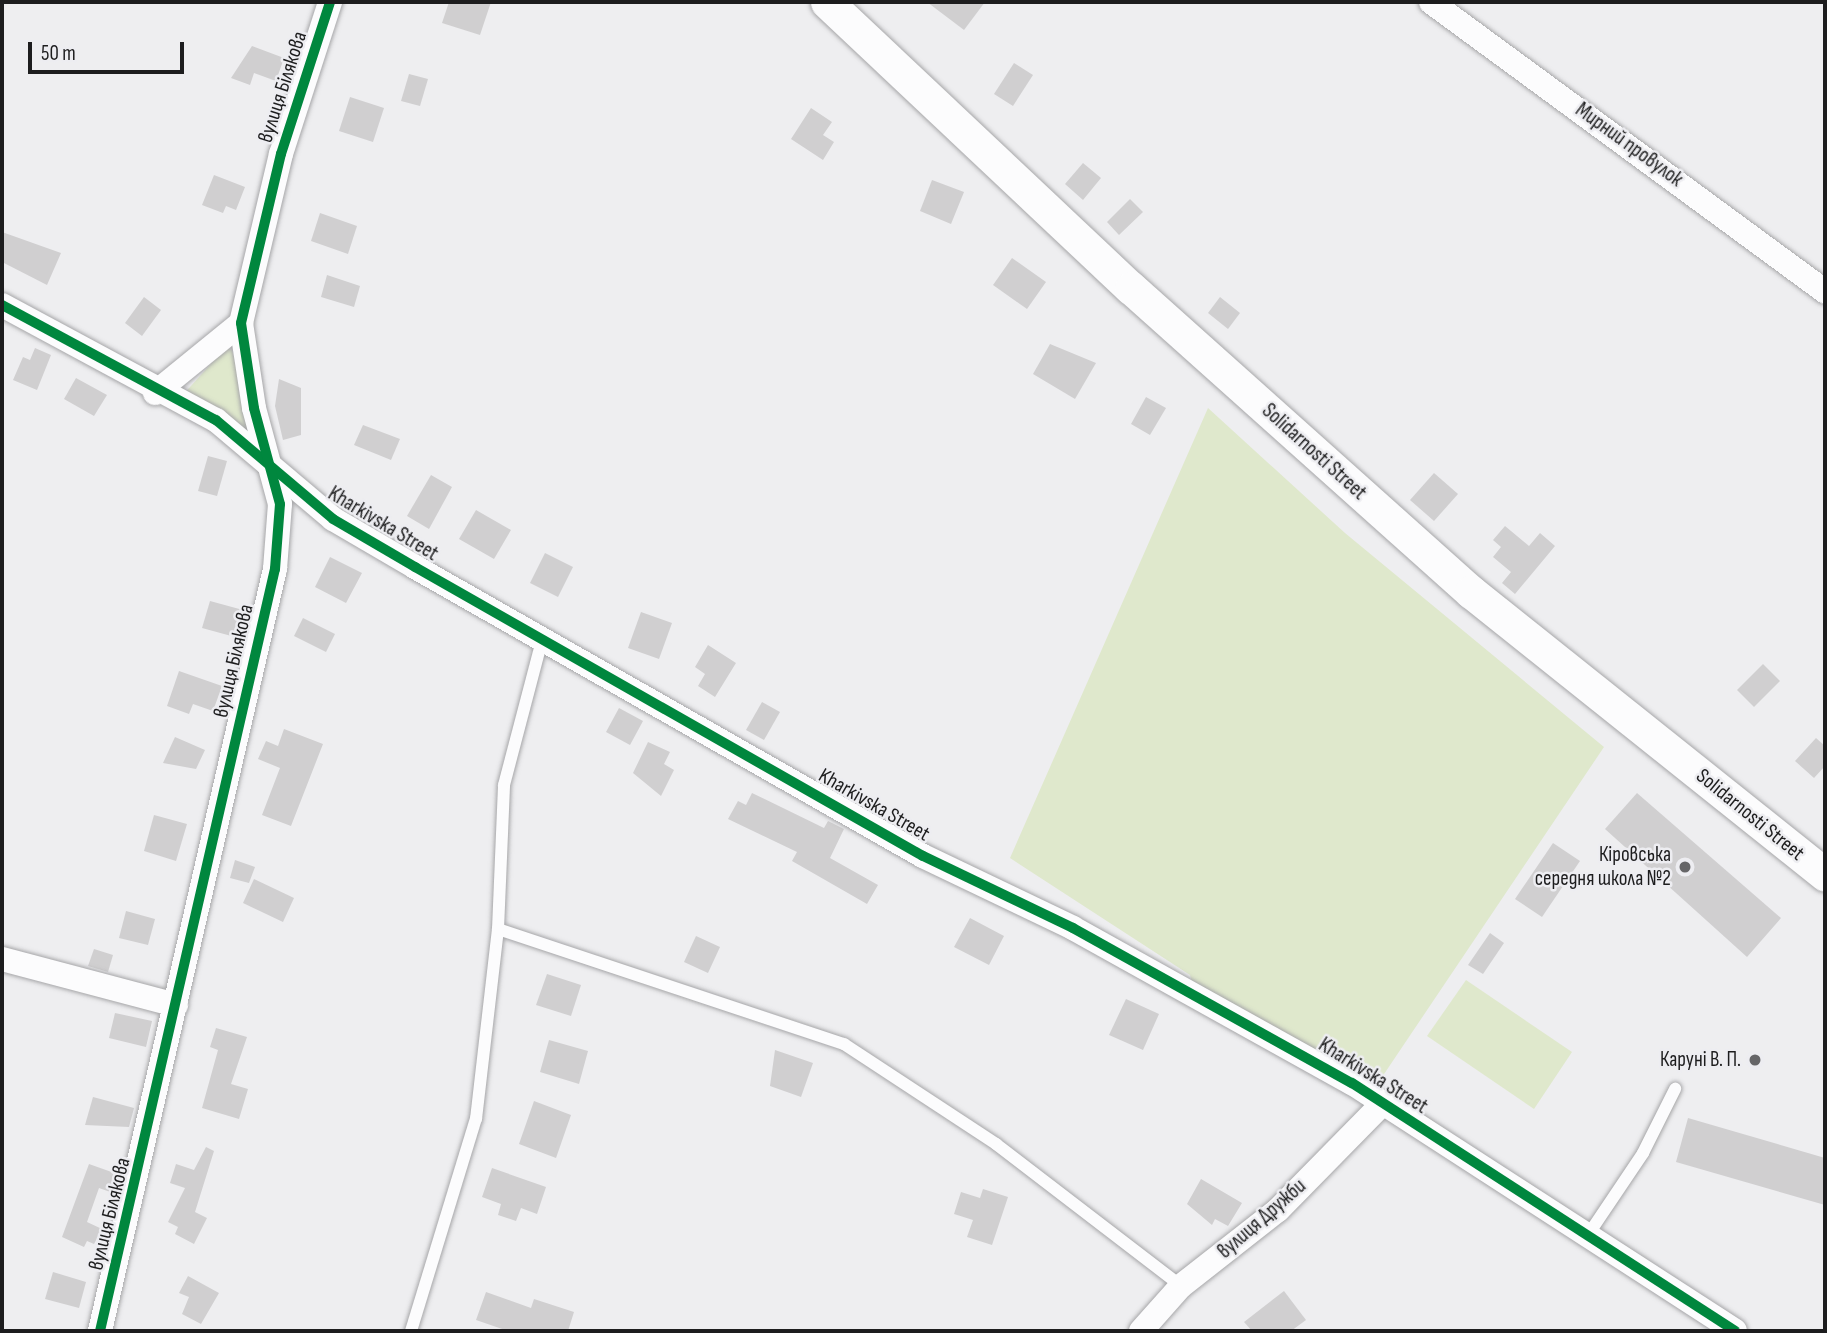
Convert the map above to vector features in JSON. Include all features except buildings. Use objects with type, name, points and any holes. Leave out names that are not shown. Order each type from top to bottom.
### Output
[{"type":"main road","name":"Solidarnosti Street","points":[[827,2],[1131,288],[1471,592],[1825,876]]},
{"type":"street","name":"вулиця Білякова","points":[[100,1331],[275,569],[280,504],[268,461],[241,323],[281,154],[330,2]]},
{"type":"street","name":"Мирний провулок","points":[[1431,2],[1825,291]]},
{"type":"street","name":"Kharkivska Street","points":[[2,305],[155,393],[216,420],[268,461],[333,519],[543,635],[923,856],[1252,1024],[1382,1104],[1735,1331]]},
{"type":"street","points":[[155,393],[241,323]]},
{"type":"street","points":[[2,959],[176,1005]]},
{"type":"street","name":"вулиця Дружби","points":[[1141,1331],[1181,1286],[1278,1210],[1382,1104]]},
{"type":"lane","points":[[411,1331],[476,1119],[498,929],[504,785],[543,635]]},
{"type":"lane","points":[[498,929],[844,1044],[996,1144],[1181,1286]]},
{"type":"lane","points":[[1588,1235],[1643,1153],[1675,1089]]},
{"type":"green space","points":[[225,348],[232,350],[254,441],[182,396]]},
{"type":"green space","points":[[1208,408],[1345,533],[1604,747],[1376,1086],[1193,985],[1190,975],[1010,858]]},
{"type":"green space","points":[[1466,980],[1572,1052],[1534,1109],[1427,1036]]},
{"type":"cycle path","points":[[100,1331],[275,569],[280,504],[254,408],[241,323],[281,154],[330,2]]},
{"type":"cycle path","points":[[2,305],[216,420],[333,519],[415,567],[923,856],[1073,928],[1352,1083],[1735,1331]]},
{"type":"place","name":"Кіровська середня школа №2","points":[[1685,867]]},
{"type":"place","name":"Каруні В. П.","points":[[1755,1060]]}]
